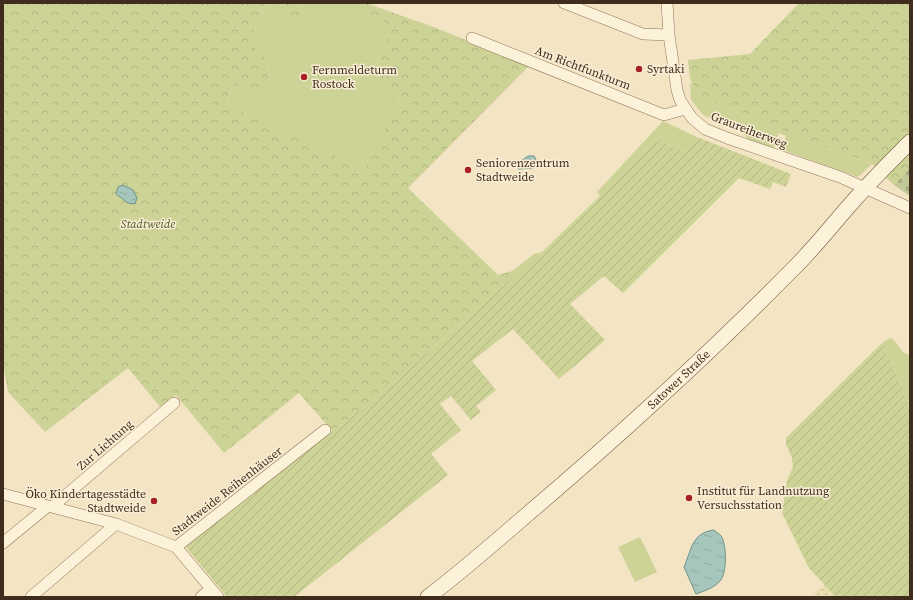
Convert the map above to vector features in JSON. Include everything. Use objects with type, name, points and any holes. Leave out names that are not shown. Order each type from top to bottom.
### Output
[{"type":"main road","name":"Satower Straße","points":[[428,597],[463,570],[540,505],[655,403],[795,267],[829,231],[866,188],[910,142]]},
{"type":"street","points":[[564,3],[643,34],[669,35]]},
{"type":"street","name":"Graureiherweg","points":[[667,3],[669,35],[677,90],[680,100],[692,118],[705,129],[840,177],[910,208]]},
{"type":"street","name":"Am Richtfunkturm","points":[[472,38],[664,115],[685,109]]},
{"type":"street","name":"Zur Lichtung","points":[[50,507],[174,402]]},
{"type":"street","name":"Stadtweide Reihenhäuser","points":[[3,494],[116,524],[176,547],[325,430]]},
{"type":"street","points":[[3,543],[50,507]]},
{"type":"street","points":[[31,597],[116,524]]},
{"type":"street","points":[[176,547],[214,593],[201,597]]},
{"type":"shaded area","points":[[825,585],[836,597],[810,597]]},
{"type":"green space","name":"Stadtweide","points":[[3,3],[265,3],[249,44],[264,54],[270,74],[264,93],[254,94],[233,84],[226,103],[364,171],[400,100],[376,79],[375,66],[390,30],[385,22],[364,12],[364,6],[366,3],[436,28],[528,65],[528,67],[408,188],[498,275],[512,271],[534,254],[542,252],[371,402],[332,431],[299,393],[224,453],[176,395],[161,408],[128,368],[45,432],[8,392],[3,363]]},
{"type":"green space","points":[[265,3],[284,3],[290,22],[303,12],[301,3],[366,3],[364,6],[364,12],[385,22],[390,30],[375,66],[376,78],[400,100],[364,172],[226,103],[233,84],[254,94],[264,93],[270,74],[264,54],[249,44]]},
{"type":"green space","points":[[284,3],[301,3],[303,12],[298,21],[290,22]]},
{"type":"green space","points":[[799,3],[910,3],[910,168],[894,185],[872,164],[805,140],[705,98],[693,86],[690,77],[688,60],[750,54]]},
{"type":"green space","points":[[690,83],[701,96],[705,98],[805,140],[872,164],[858,177],[783,150],[786,136],[779,133],[774,148],[750,141],[734,124],[704,116],[691,100]]},
{"type":"green space","points":[[663,121],[697,137],[684,152],[656,139],[600,196],[597,192]]},
{"type":"green space","points":[[697,137],[791,174],[786,187],[773,182],[770,189],[739,178],[623,293],[604,276],[570,304],[605,340],[559,379],[513,329],[472,361],[496,390],[476,406],[481,412],[471,420],[451,396],[440,404],[461,430],[431,454],[448,475],[294,597],[227,597],[185,546],[371,402],[542,252],[656,139],[684,152]]},
{"type":"green space","points":[[910,168],[910,196],[894,185]]},
{"type":"green space","points":[[890,338],[893,339],[903,352],[910,356],[910,408],[891,360],[882,343]]},
{"type":"green space","points":[[882,343],[891,360],[910,408],[910,597],[836,597],[809,568],[782,513],[787,480],[793,467],[792,458],[786,444],[786,438]]},
{"type":"green space","points":[[640,537],[657,572],[635,582],[618,547]]},
{"type":"water","points":[[528,156],[534,156],[536,159],[536,164],[534,167],[518,169],[517,164]]},
{"type":"water","points":[[123,185],[133,190],[137,198],[135,204],[128,203],[116,194],[118,187]]},
{"type":"water","points":[[714,530],[720,534],[723,540],[725,552],[724,572],[720,581],[715,586],[696,594],[684,567],[691,548],[697,538],[701,534]]},
{"type":"place","name":"Syrtaki","points":[[639,69]]},
{"type":"place","name":"Fernmeldeturm Rostock","points":[[304,77]]},
{"type":"place","name":"Seniorenzentrum Stadtweide","points":[[468,170]]},
{"type":"place","name":"Institut für Landnutzung Versuchsstation","points":[[689,498]]},
{"type":"place","name":"Öko Kindertagesstädte Stadtweide","points":[[154,501]]}]
